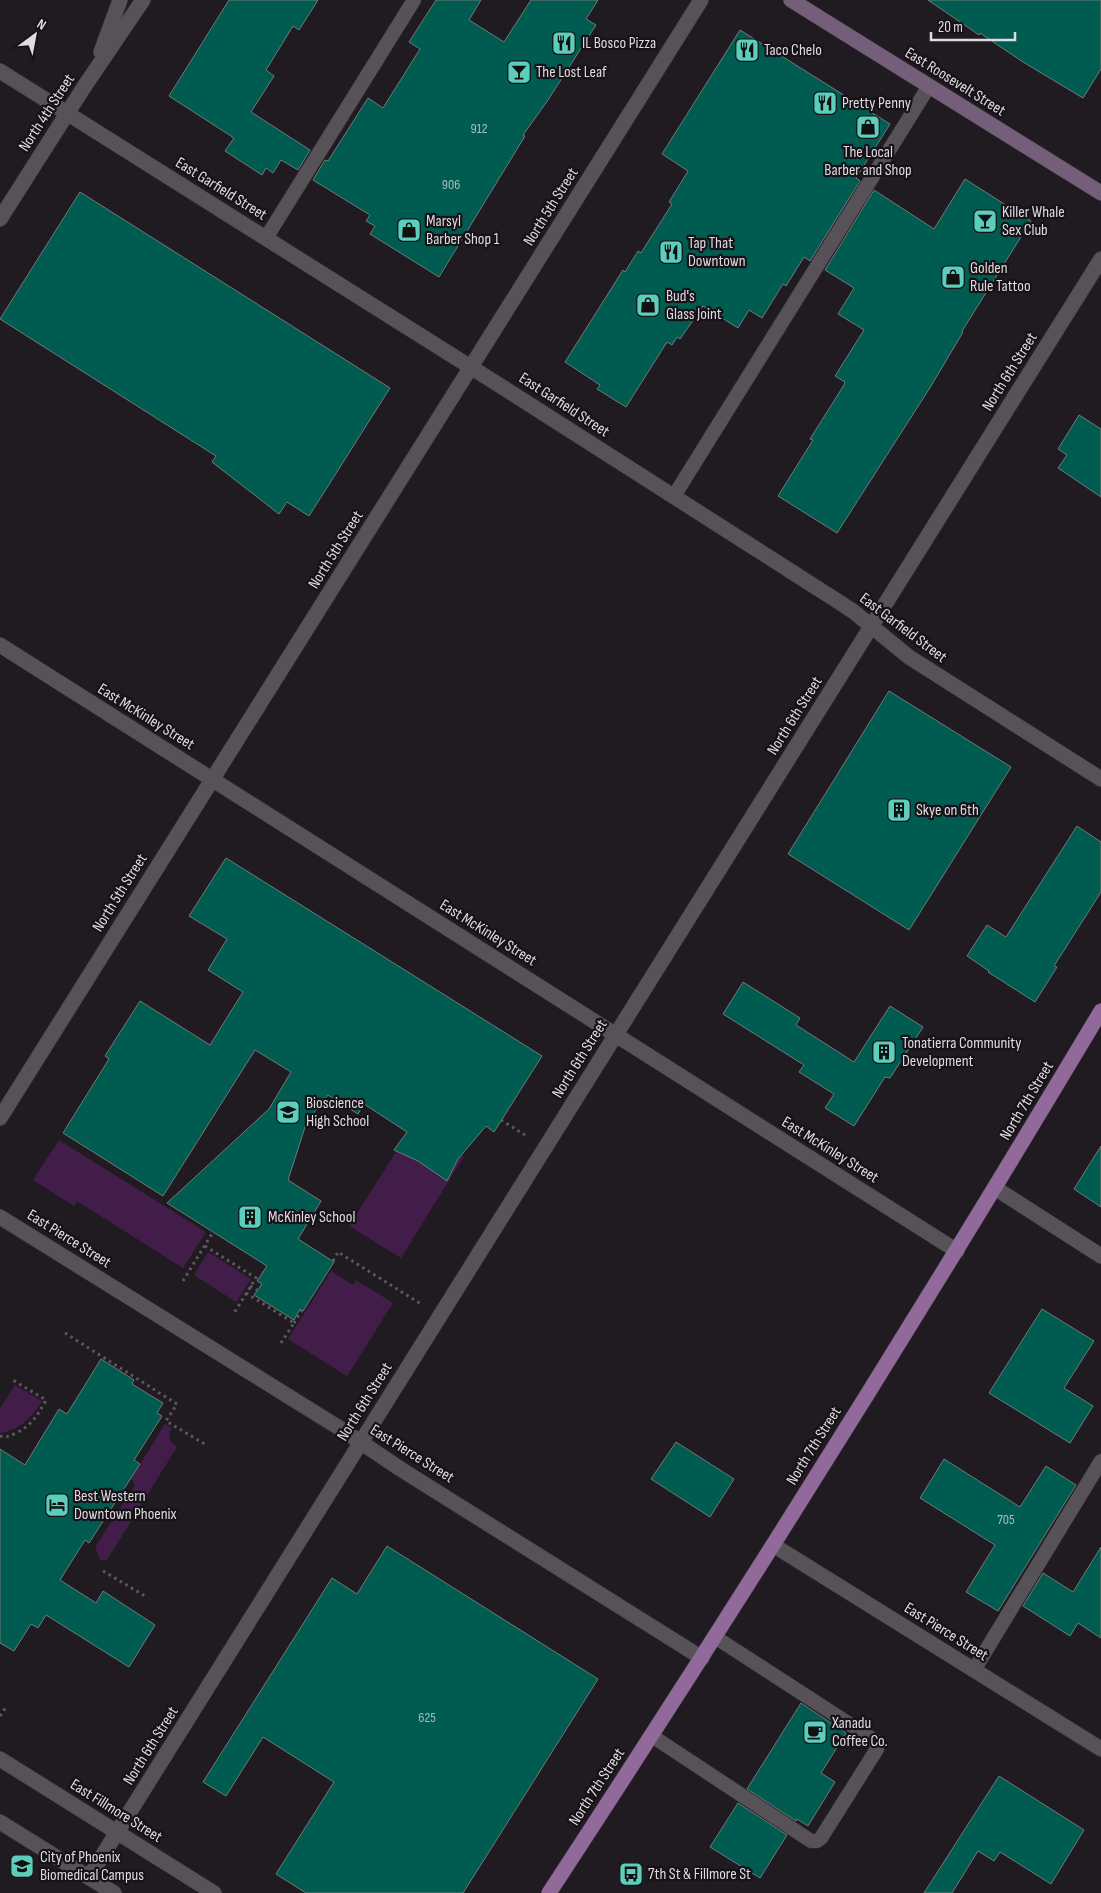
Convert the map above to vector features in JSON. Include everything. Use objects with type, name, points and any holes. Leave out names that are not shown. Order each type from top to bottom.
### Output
[{"type":"main road","name":"North 7th Street","points":[[549,1893],[716,1638],[957,1250],[1101,1011]]},
{"type":"street","name":"North 4th Street","points":[[92,77],[120,0]]},
{"type":"street","name":"North 4th Street","points":[[0,219],[143,0]]},
{"type":"street","name":"North 5th Street","points":[[0,1118],[701,0]]},
{"type":"street","name":"East Roosevelt Street","points":[[791,0],[1101,193]]},
{"type":"street","name":"East Garfield Street","points":[[0,71],[674,496],[854,612],[909,658],[1101,779]]},
{"type":"street","name":"North 6th Street","points":[[89,1877],[1101,259]]},
{"type":"street","name":"East McKinley Street","points":[[0,645],[957,1250]]},
{"type":"street","points":[[995,1188],[1101,1256]]},
{"type":"street","name":"East Pierce Street","points":[[0,1217],[341,1429],[360,1443],[702,1658]]},
{"type":"street","name":"East Pierce Street","points":[[773,1545],[1101,1749]]},
{"type":"street","name":"East Fillmore Street","points":[[0,1759],[214,1893]]},
{"type":"street","points":[[0,1822],[114,1893]]},
{"type":"lane","points":[[266,238],[414,0]]},
{"type":"lane","points":[[674,496],[929,86]]},
{"type":"lane","points":[[974,1670],[1101,1461]]},
{"type":"lane","points":[[652,1736],[811,1841],[817,1841],[821,1838],[877,1749],[877,1742],[716,1638]]},
{"type":"path","points":[[502,1120],[526,1135]]},
{"type":"path","points":[[183,1280],[213,1232]]},
{"type":"path","points":[[205,1246],[256,1278],[234,1313]]},
{"type":"path","points":[[333,1261],[338,1252],[421,1304]]},
{"type":"path","points":[[250,1286],[257,1290]]},
{"type":"path","points":[[246,1293],[294,1323]]},
{"type":"path","points":[[282,1343],[302,1310]]},
{"type":"path","points":[[65,1333],[177,1404],[166,1421],[208,1446]]},
{"type":"path","points":[[0,1436],[7,1437],[29,1426],[46,1400],[11,1379]]},
{"type":"path","points":[[103,1570],[144,1596]]},
{"type":"path","points":[[0,1716],[6,1707]]},
{"type":"shaded area","points":[[413,1125],[464,1156],[401,1258],[349,1226]]},
{"type":"shaded area","points":[[59,1140],[206,1232],[183,1268],[77,1201],[74,1206],[33,1180]]},
{"type":"shaded area","points":[[208,1252],[251,1279],[236,1302],[194,1275]]},
{"type":"shaded area","points":[[331,1271],[353,1285],[356,1280],[393,1303],[347,1376],[288,1339]]},
{"type":"shaded area","points":[[15,1385],[42,1401],[25,1422],[7,1432],[0,1433],[0,1408]]},
{"type":"shaded area","points":[[165,1424],[172,1428],[170,1439],[177,1447],[107,1560],[100,1560],[95,1547],[135,1485],[131,1479]]},
{"type":"building","points":[[229,0],[318,0],[299,30],[293,26],[266,70],[274,76],[251,112],[310,150],[298,170],[281,160],[273,173],[266,168],[262,175],[225,151],[234,138],[169,96]]},
{"type":"building","points":[[436,0],[481,0],[469,20],[504,42],[531,0],[598,0],[586,19],[596,25],[523,135],[525,136],[439,277],[370,234],[375,226],[366,221],[370,215],[313,180],[325,160],[328,161],[368,98],[383,108],[420,49],[409,42]]},
{"type":"building","points":[[928,0],[1101,0],[1101,69],[1083,98],[1023,62],[980,33],[979,35]]},
{"type":"building","points":[[740,30],[890,124],[856,178],[860,181],[810,261],[804,257],[786,286],[783,284],[762,318],[749,310],[738,328],[703,306],[680,339],[677,337],[672,345],[667,342],[626,407],[597,389],[600,385],[565,362],[623,270],[625,272],[638,251],[641,253],[672,204],[669,202],[688,171],[662,154]]},
{"type":"building","points":[[965,179],[1031,221],[962,331],[931,386],[837,533],[778,496],[813,440],[810,439],[844,385],[845,382],[835,376],[864,330],[838,314],[854,288],[825,270],[874,190],[934,229]]},
{"type":"building","points":[[80,192],[390,388],[309,516],[287,502],[279,514],[212,462],[216,456],[0,319]]},
{"type":"building","points":[[1079,415],[1101,429],[1101,497],[1058,468],[1067,455],[1058,449]]},
{"type":"building","name":"Skye on 6th","points":[[889,691],[1011,767],[909,930],[788,854]]},
{"type":"building","points":[[1077,826],[1101,842],[1101,892],[1054,966],[1057,967],[1035,1002],[967,956],[987,925],[1006,937]]},
{"type":"building","points":[[226,858],[542,1056],[494,1132],[486,1126],[458,1159],[447,1181],[418,1161],[394,1150],[407,1132],[364,1104],[358,1114],[328,1095],[307,1121],[288,1180],[321,1201],[298,1239],[334,1262],[303,1311],[300,1309],[294,1320],[254,1295],[262,1284],[257,1281],[267,1266],[167,1203],[269,1109],[291,1072],[255,1050],[163,1196],[63,1133],[109,1059],[105,1056],[140,1001],[210,1045],[243,992],[208,970],[227,939],[189,916]]},
{"type":"building","points":[[743,982],[800,1018],[796,1025],[854,1062],[890,1006],[923,1027],[890,1078],[885,1077],[854,1126],[825,1108],[834,1094],[799,1072],[804,1065],[723,1014]]},
{"type":"building","points":[[1101,1146],[1101,1207],[1074,1189]]},
{"type":"building","points":[[1042,1309],[1094,1341],[1064,1388],[1093,1406],[1070,1443],[989,1393]]},
{"type":"building","name":"Best Western Downtown Phoenix","points":[[101,1359],[134,1380],[132,1384],[163,1403],[157,1413],[162,1416],[134,1460],[140,1464],[89,1543],[85,1540],[60,1580],[96,1603],[103,1591],[155,1625],[129,1667],[46,1615],[38,1628],[31,1624],[14,1651],[0,1643],[0,1449],[25,1465],[59,1409],[67,1414]]},
{"type":"building","points":[[676,1442],[734,1479],[710,1517],[651,1479]]},
{"type":"building","points":[[944,1459],[1020,1507],[1046,1466],[1076,1485],[998,1611],[966,1592],[995,1545],[920,1498]]},
{"type":"building","points":[[387,1546],[598,1679],[463,1893],[306,1893],[276,1874],[334,1782],[263,1737],[226,1796],[203,1782],[332,1578],[357,1594]]},
{"type":"building","points":[[1101,1547],[1101,1638],[1078,1623],[1070,1636],[1023,1606],[1043,1573],[1073,1592]]},
{"type":"building","points":[[801,1703],[846,1733],[821,1773],[835,1782],[808,1826],[797,1819],[796,1821],[747,1789]]},
{"type":"building","points":[[999,1776],[1084,1830],[1051,1884],[1000,1852],[994,1861],[978,1851],[952,1893],[924,1893]]},
{"type":"building","points":[[738,1803],[787,1835],[760,1878],[710,1847]]},
{"type":"place","name":"IL Bosco Pizza","points":[[564,43]]},
{"type":"place","name":"Taco Chelo","points":[[747,50]]},
{"type":"place","name":"The Lost Leaf","points":[[519,72]]},
{"type":"place","name":"Pretty Penny","points":[[825,103]]},
{"type":"place","name":"The Local Barber and Shop","points":[[868,127]]},
{"type":"place","name":"Killer Whale Sex Club","points":[[985,221]]},
{"type":"place","name":"Marsyl Barber Shop 1","points":[[409,230]]},
{"type":"place","name":"Tap That Downtown","points":[[671,252]]},
{"type":"place","name":"Golden Rule Tattoo","points":[[953,277]]},
{"type":"place","name":"Bud's Glass Joint","points":[[648,305]]},
{"type":"place","name":"Skye on 6th","points":[[899,810]]},
{"type":"place","name":"Tonatierra Community Development","points":[[884,1052]]},
{"type":"place","name":"Bioscience High School","points":[[288,1112]]},
{"type":"place","name":"McKinley School","points":[[250,1217]]},
{"type":"place","name":"Best Western Downtown Phoenix","points":[[57,1505]]},
{"type":"place","name":"Xanadu Coffee Co.","points":[[815,1732]]},
{"type":"place","name":"City of Phoenix Biomedical Campus","points":[[22,1866]]},
{"type":"place","name":"7th St & Fillmore St","points":[[631,1874]]}]
